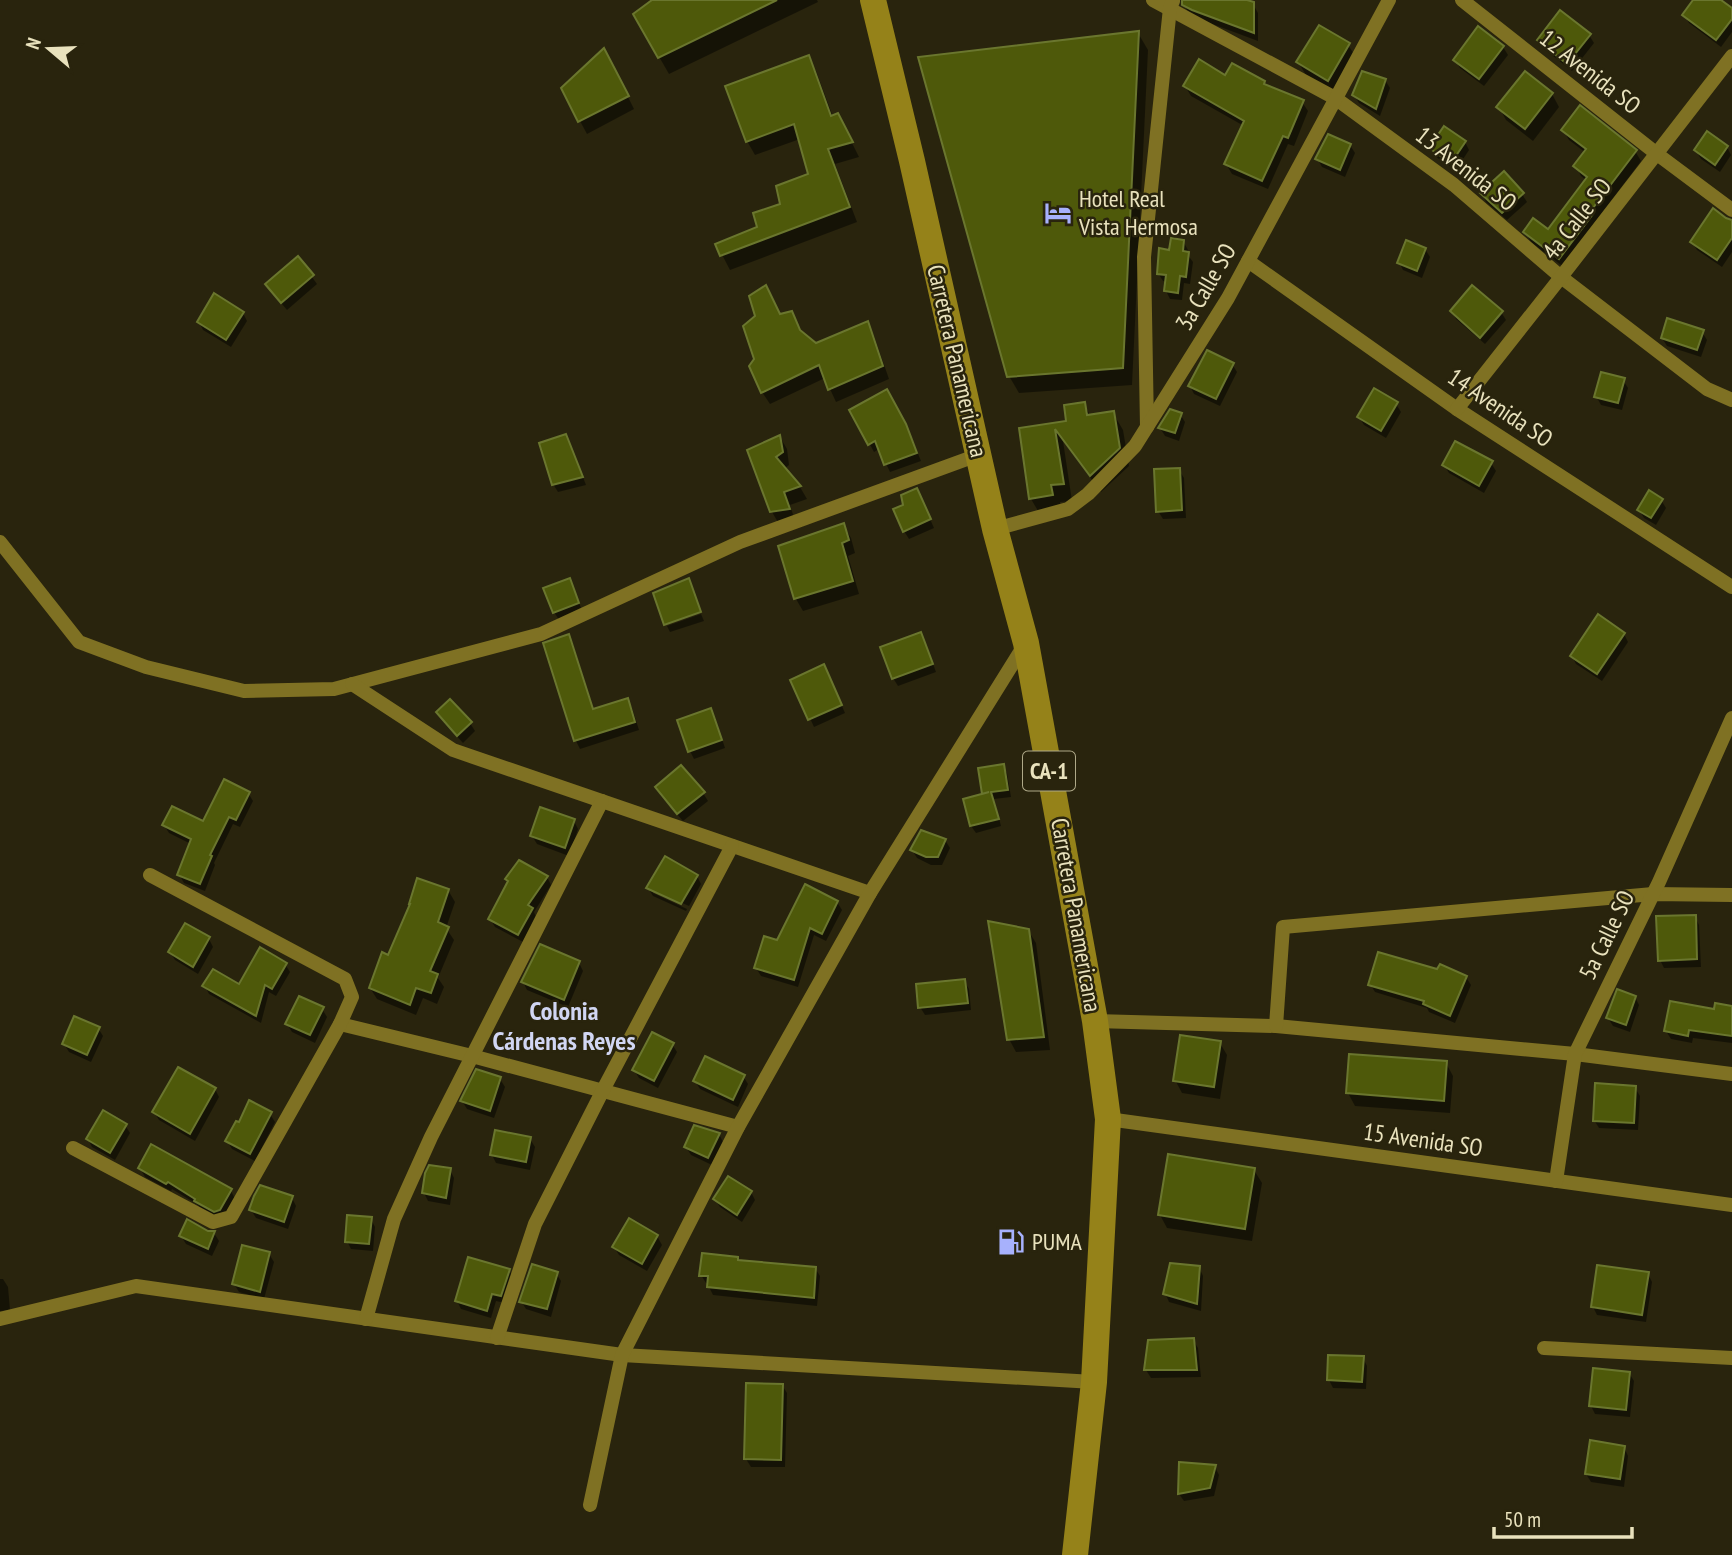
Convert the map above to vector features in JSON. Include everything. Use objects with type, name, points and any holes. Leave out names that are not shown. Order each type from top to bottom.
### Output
[{"type":"highway","name":"Carretera Panamericana","points":[[873,0],[995,529],[1026,643],[1095,1021],[1108,1119],[1094,1382],[1075,1555]]},
{"type":"street","name":"13 Avenida SO","points":[[1153,0],[1172,4],[1335,98],[1454,186],[1561,278],[1707,389],[1732,400]]},
{"type":"street","name":"3a Calle SO","points":[[995,529],[1068,509],[1088,495],[1135,446],[1228,298],[1389,0]]},
{"type":"street","name":"12 Avenida SO","points":[[1462,0],[1657,154],[1732,209]]},
{"type":"street","points":[[1147,427],[1144,257],[1172,4]]},
{"type":"street","name":"4a Calle SO","points":[[1457,408],[1732,57]]},
{"type":"street","name":"14 Avenida SO","points":[[1248,261],[1457,408],[1732,587]]},
{"type":"street","points":[[0,541],[79,642],[146,667],[244,691],[334,689],[541,634],[740,542],[978,456]]},
{"type":"street","points":[[590,1505],[622,1355],[738,1127],[870,893],[1026,643]]},
{"type":"street","points":[[352,684],[453,750],[870,893]]},
{"type":"street","name":"5a Calle SO","points":[[1556,1181],[1575,1054],[1653,894],[1732,719]]},
{"type":"street","points":[[366,1319],[394,1219],[431,1137],[602,802]]},
{"type":"street","points":[[496,1338],[535,1224],[732,846]]},
{"type":"street","points":[[73,1148],[213,1222],[231,1217],[340,1024],[352,997],[345,979],[150,875]]},
{"type":"street","points":[[1276,1026],[1283,927],[1653,894],[1732,895]]},
{"type":"street","points":[[1095,1021],[1276,1026],[1575,1054],[1732,1074]]},
{"type":"street","points":[[340,1024],[738,1127]]},
{"type":"street","name":"15 Avenida SO","points":[[1108,1119],[1732,1205]]},
{"type":"street","points":[[0,1319],[136,1286],[622,1355],[1094,1382]]},
{"type":"street","points":[[1544,1348],[1732,1358]]},
{"type":"building","points":[[652,0],[777,0],[658,58],[633,14]]},
{"type":"building","points":[[1182,0],[1254,2],[1254,33],[1192,10],[1182,5]]},
{"type":"building","points":[[1693,0],[1721,0],[1732,8],[1732,19],[1716,40],[1682,15]]},
{"type":"building","points":[[1560,10],[1591,34],[1567,64],[1537,40]]},
{"type":"building","points":[[1319,25],[1350,43],[1328,81],[1296,62]]},
{"type":"building","points":[[1478,26],[1504,46],[1479,79],[1453,60]]},
{"type":"building","points":[[1139,31],[1123,368],[1007,377],[918,57]]},
{"type":"building","points":[[604,48],[629,96],[578,122],[561,88]]},
{"type":"building","points":[[809,55],[831,116],[838,113],[853,142],[828,149],[850,207],[720,256],[715,244],[757,227],[753,213],[780,204],[776,186],[808,174],[794,124],[746,142],[725,86]]},
{"type":"building","points":[[1199,59],[1225,75],[1232,63],[1265,81],[1264,84],[1304,100],[1288,138],[1283,136],[1262,181],[1224,164],[1244,121],[1183,86]]},
{"type":"building","points":[[1362,71],[1386,79],[1376,109],[1352,95]]},
{"type":"building","points":[[1525,71],[1553,93],[1525,129],[1496,107]]},
{"type":"building","points":[[1580,105],[1637,150],[1590,212],[1593,214],[1559,259],[1523,232],[1533,218],[1548,229],[1587,177],[1573,166],[1586,149],[1561,130]]},
{"type":"building","points":[[1444,126],[1466,141],[1451,163],[1429,148]]},
{"type":"building","points":[[1707,131],[1728,146],[1715,165],[1694,150]]},
{"type":"building","points":[[1328,134],[1351,144],[1340,170],[1315,159]]},
{"type":"building","points":[[1504,171],[1524,193],[1502,213],[1480,193]]},
{"type":"building","points":[[1713,208],[1732,220],[1732,238],[1717,260],[1690,242]]},
{"type":"building","points":[[1171,238],[1184,240],[1183,251],[1189,252],[1186,277],[1180,276],[1178,293],[1164,291],[1166,275],[1157,274],[1159,248],[1169,250]]},
{"type":"building","points":[[1406,240],[1426,248],[1417,271],[1397,263]]},
{"type":"building","points":[[298,256],[314,275],[281,303],[265,284]]},
{"type":"building","points":[[766,285],[780,314],[792,311],[800,330],[816,343],[868,321],[883,366],[828,390],[819,365],[761,393],[749,366],[754,359],[743,326],[755,316],[749,296]]},
{"type":"building","points":[[1472,285],[1503,311],[1480,338],[1450,311]]},
{"type":"building","points":[[214,293],[244,312],[226,340],[197,322]]},
{"type":"building","points":[[1667,318],[1704,330],[1697,350],[1661,338]]},
{"type":"building","points":[[1207,350],[1234,363],[1216,399],[1188,386]]},
{"type":"building","points":[[1601,372],[1625,378],[1618,403],[1594,397]]},
{"type":"building","points":[[1374,388],[1398,402],[1381,431],[1357,417]]},
{"type":"building","points":[[887,389],[906,424],[917,453],[884,465],[875,441],[868,445],[849,410]]},
{"type":"building","points":[[1085,402],[1087,415],[1114,411],[1120,448],[1090,476],[1055,429],[1064,484],[1051,485],[1053,495],[1029,499],[1019,428],[1066,421],[1064,405]]},
{"type":"building","points":[[1170,409],[1182,413],[1175,433],[1158,428]]},
{"type":"building","points":[[566,434],[583,477],[552,485],[539,443]]},
{"type":"building","points":[[780,435],[783,452],[776,457],[801,486],[784,492],[790,509],[770,512],[747,450]]},
{"type":"building","points":[[1455,441],[1493,461],[1479,486],[1442,465]]},
{"type":"building","points":[[1180,468],[1182,510],[1156,512],[1154,469]]},
{"type":"building","points":[[917,488],[931,519],[903,532],[893,509],[903,505],[901,495]]},
{"type":"building","points":[[1649,490],[1663,499],[1651,518],[1637,510]]},
{"type":"building","points":[[844,523],[849,540],[842,543],[853,581],[794,599],[778,546]]},
{"type":"building","points":[[570,578],[579,603],[553,613],[543,588]]},
{"type":"building","points":[[689,578],[701,612],[664,625],[653,593]]},
{"type":"building","points":[[1598,614],[1625,633],[1597,674],[1570,656]]},
{"type":"building","points":[[921,632],[933,664],[892,679],[880,647]]},
{"type":"building","points":[[569,634],[593,709],[628,698],[635,722],[574,741],[543,643]]},
{"type":"building","points":[[824,664],[842,705],[808,720],[790,680]]},
{"type":"building","points":[[450,699],[472,722],[457,736],[436,712]]},
{"type":"building","points":[[711,708],[722,740],[688,752],[677,720]]},
{"type":"building","points":[[1004,764],[1008,790],[991,792],[999,819],[970,826],[963,799],[982,794],[978,768]]},
{"type":"building","points":[[681,765],[705,792],[677,814],[655,787]]},
{"type":"building","points":[[224,779],[250,792],[236,820],[229,817],[210,855],[212,856],[200,884],[177,875],[191,839],[162,825],[172,806],[203,821]]},
{"type":"building","points":[[540,807],[575,819],[565,848],[530,836]]},
{"type":"building","points":[[921,830],[946,839],[938,857],[926,857],[910,850]]},
{"type":"building","points":[[665,856],[698,875],[681,904],[646,888]]},
{"type":"building","points":[[519,860],[548,876],[528,905],[533,908],[518,935],[488,919],[508,881],[505,879]]},
{"type":"building","points":[[417,878],[449,889],[438,922],[449,927],[430,971],[438,974],[431,993],[416,988],[410,1005],[369,988],[382,952],[388,955],[410,904]]},
{"type":"building","points":[[805,884],[838,901],[822,934],[810,928],[794,980],[754,968],[764,936],[777,940]]},
{"type":"building","points":[[1696,915],[1697,959],[1658,961],[1656,916]]},
{"type":"building","points":[[988,921],[1029,929],[1044,1037],[1007,1040]]},
{"type":"building","points":[[185,923],[210,937],[193,967],[168,952]]},
{"type":"building","points":[[540,944],[580,961],[564,1000],[521,982]]},
{"type":"building","points":[[260,947],[287,963],[272,989],[265,985],[256,1016],[202,986],[213,969],[239,984]]},
{"type":"building","points":[[1378,952],[1437,969],[1440,964],[1467,976],[1450,1016],[1423,1004],[1424,1001],[1368,985]]},
{"type":"building","points":[[965,979],[968,1003],[918,1008],[916,984]]},
{"type":"building","points":[[1617,989],[1636,996],[1626,1025],[1606,1018]]},
{"type":"building","points":[[299,996],[324,1007],[310,1035],[285,1024]]},
{"type":"building","points":[[1670,1001],[1714,1009],[1715,1003],[1732,1006],[1732,1036],[1689,1030],[1688,1036],[1664,1031]]},
{"type":"building","points":[[74,1016],[100,1027],[87,1055],[62,1044]]},
{"type":"building","points":[[652,1032],[674,1043],[654,1081],[632,1070]]},
{"type":"building","points":[[1180,1035],[1221,1041],[1214,1087],[1173,1081]]},
{"type":"building","points":[[1349,1054],[1447,1061],[1444,1101],[1346,1093]]},
{"type":"building","points":[[705,1056],[745,1075],[733,1100],[693,1081]]},
{"type":"building","points":[[178,1067],[216,1088],[190,1134],[152,1112]]},
{"type":"building","points":[[476,1069],[501,1077],[490,1111],[460,1101]]},
{"type":"building","points":[[1595,1083],[1636,1086],[1634,1123],[1593,1121]]},
{"type":"building","points":[[249,1100],[272,1112],[250,1154],[225,1141],[236,1121],[239,1122]]},
{"type":"building","points":[[103,1110],[127,1124],[110,1153],[86,1139]]},
{"type":"building","points":[[694,1125],[720,1133],[708,1158],[684,1147]]},
{"type":"building","points":[[495,1130],[531,1137],[526,1162],[490,1155]]},
{"type":"building","points":[[151,1144],[232,1189],[220,1210],[214,1212],[168,1182],[166,1184],[138,1168]]},
{"type":"building","points":[[1168,1154],[1255,1168],[1245,1229],[1158,1215]]},
{"type":"building","points":[[429,1165],[451,1168],[446,1198],[422,1193]]},
{"type":"building","points":[[728,1176],[752,1191],[737,1215],[713,1199]]},
{"type":"building","points":[[260,1185],[293,1196],[284,1222],[249,1210]]},
{"type":"building","points":[[347,1215],[372,1217],[369,1244],[345,1242]]},
{"type":"building","points":[[629,1218],[658,1235],[642,1264],[612,1247]]},
{"type":"building","points":[[187,1219],[208,1231],[215,1231],[208,1249],[179,1236]]},
{"type":"building","points":[[242,1245],[270,1252],[260,1292],[232,1284]]},
{"type":"building","points":[[702,1253],[738,1257],[738,1260],[816,1267],[814,1298],[707,1287],[708,1276],[699,1276]]},
{"type":"building","points":[[468,1257],[510,1269],[501,1296],[492,1294],[487,1311],[455,1301]]},
{"type":"building","points":[[1170,1263],[1200,1266],[1197,1304],[1163,1294]]},
{"type":"building","points":[[532,1264],[558,1272],[547,1309],[519,1302]]},
{"type":"building","points":[[1597,1265],[1649,1272],[1642,1315],[1591,1307]]},
{"type":"building","points":[[1194,1338],[1197,1370],[1144,1370],[1148,1340]]},
{"type":"building","points":[[1328,1355],[1364,1356],[1362,1382],[1327,1380]]},
{"type":"building","points":[[1593,1368],[1630,1372],[1626,1410],[1589,1406]]},
{"type":"building","points":[[746,1383],[783,1384],[781,1460],[744,1459]]},
{"type":"building","points":[[1590,1440],[1625,1446],[1620,1479],[1585,1474]]},
{"type":"building","points":[[1179,1462],[1216,1465],[1210,1488],[1178,1494]]},
{"type":"place","name":"Hotel Real Vista Hermosa","points":[[1058,213]]},
{"type":"place","name":"PUMA","points":[[1011,1242]]},
{"type":"district","name":"Colonia Cárdenas Reyes","points":[[564,1026]]}]
